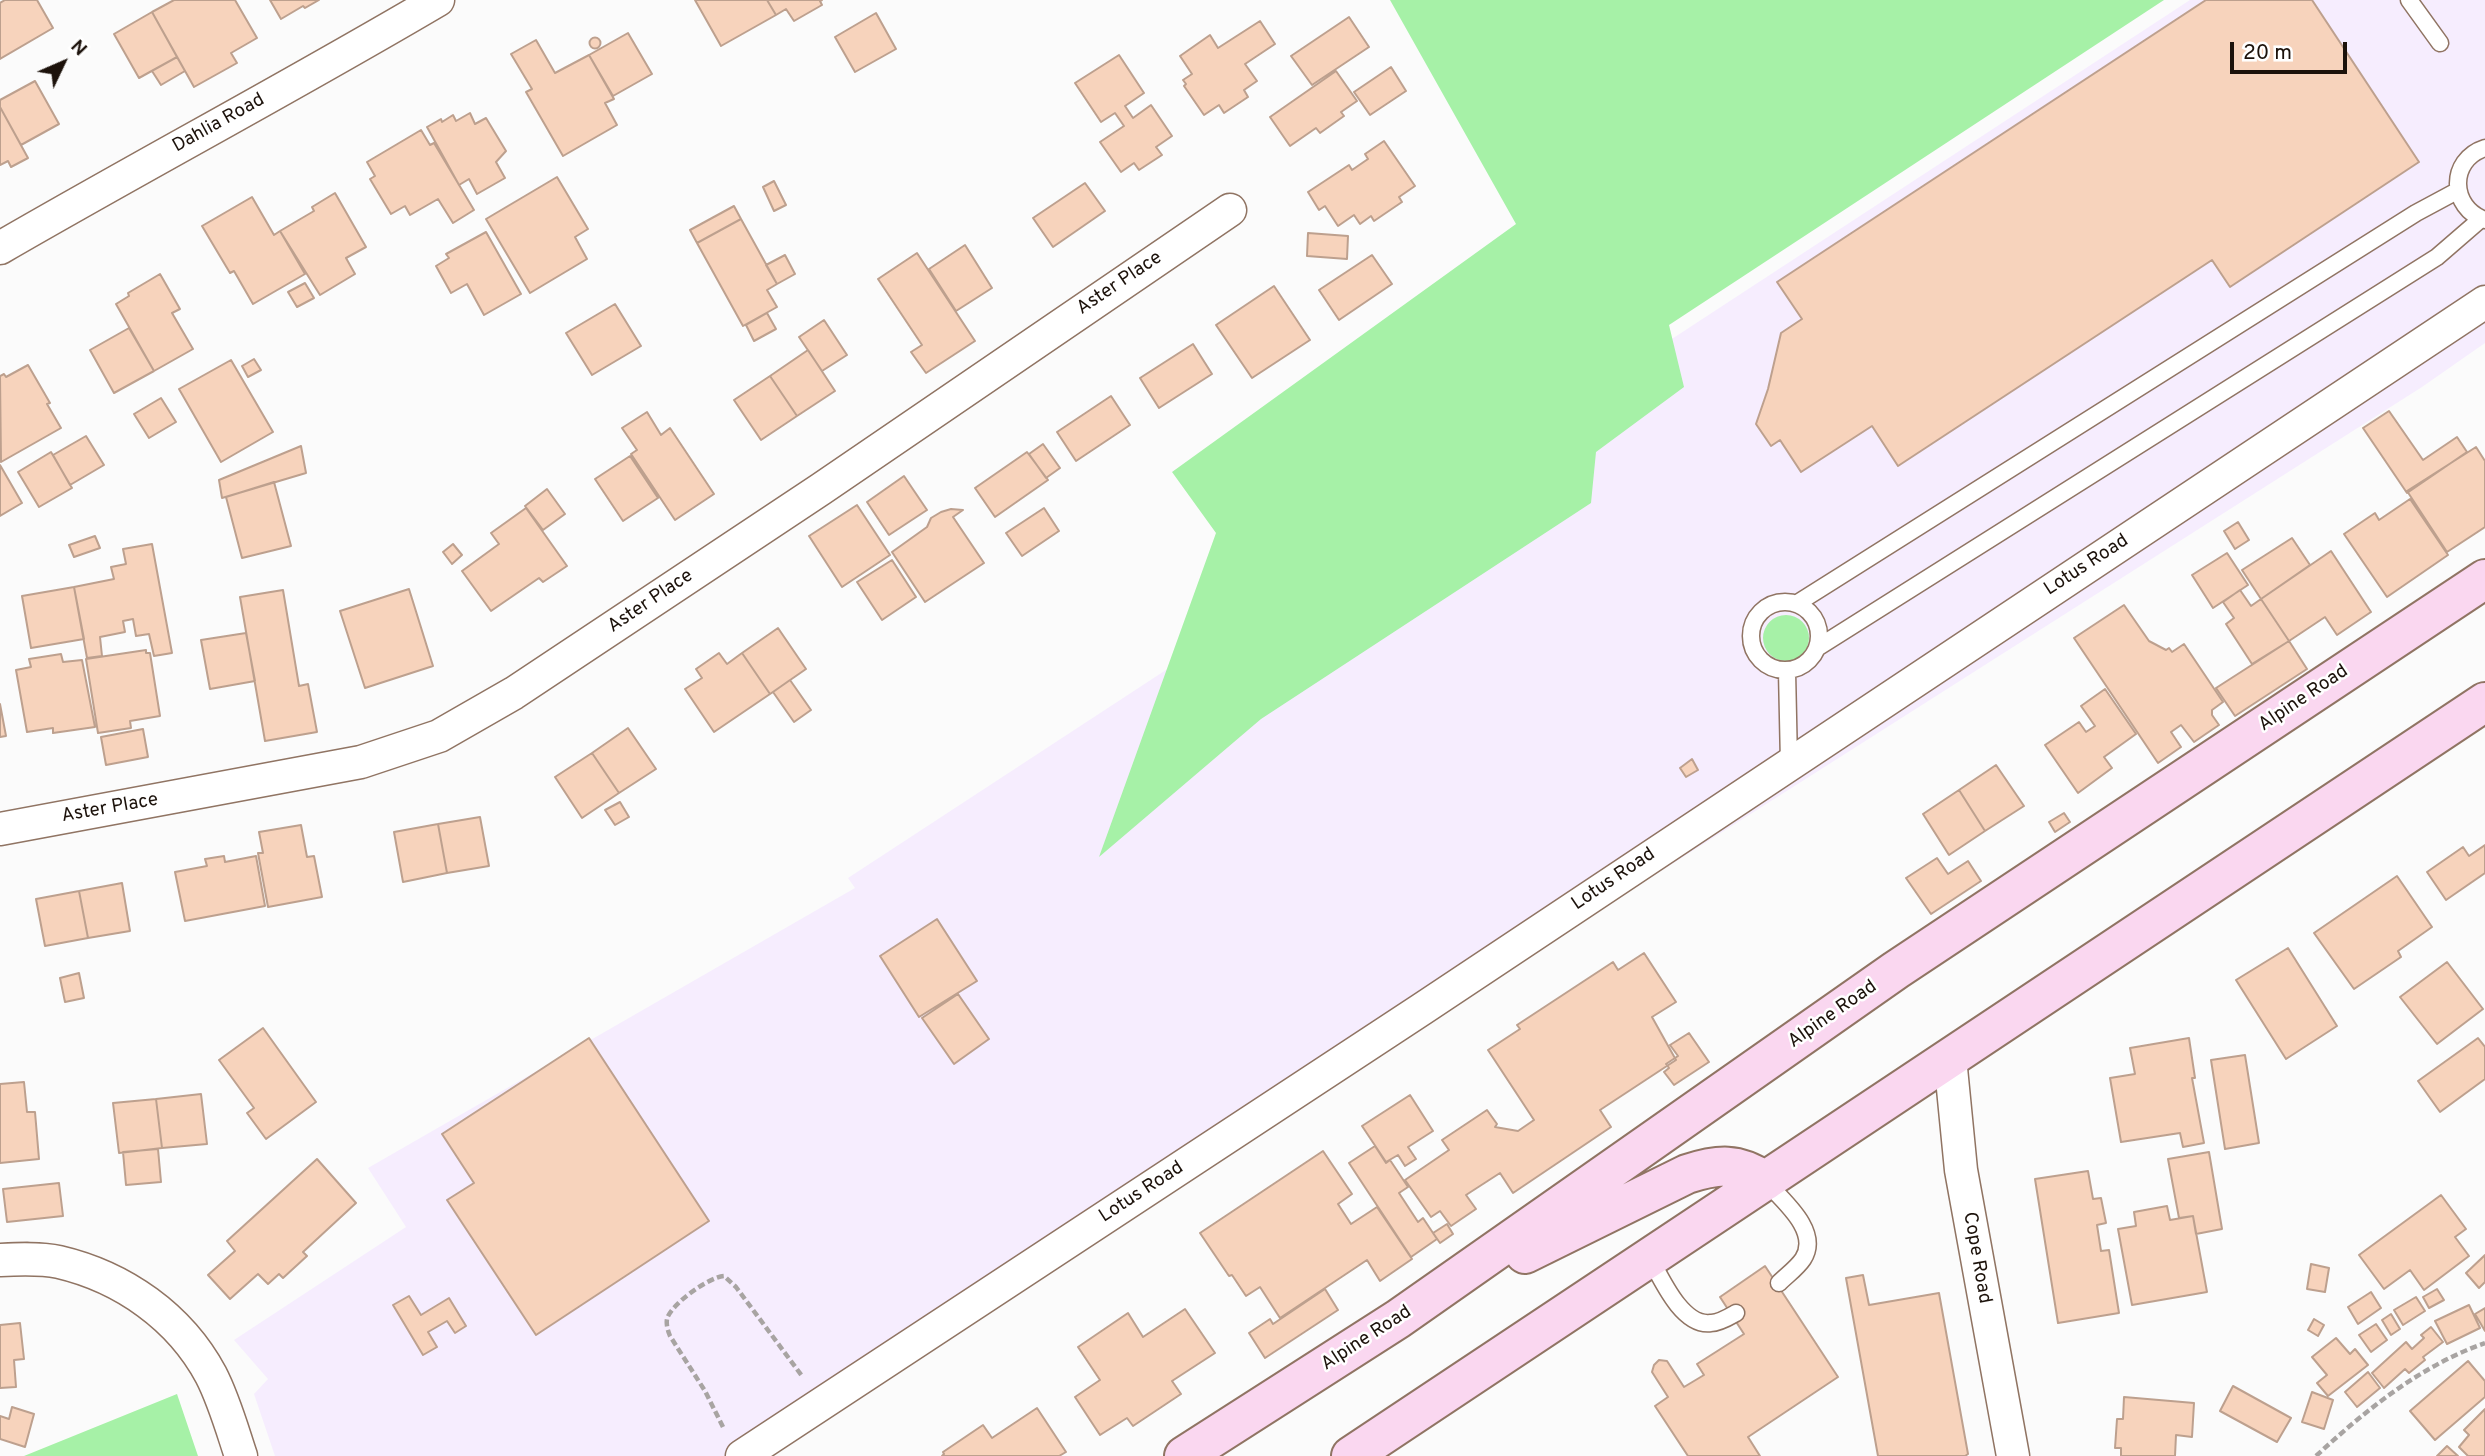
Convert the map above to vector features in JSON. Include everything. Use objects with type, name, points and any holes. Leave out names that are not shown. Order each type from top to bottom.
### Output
[{"type":"main road","name":"Alpine Road","points":[[1184,1456],[1398,1319],[1896,970],[2485,579]]},
{"type":"main road","points":[[1351,1456],[1469,1375],[1650,1258],[2485,702]]},
{"type":"main road","points":[[1398,1319],[1687,1174],[1707,1168],[1730,1166],[1749,1169],[1765,1181]]},
{"type":"street","name":"Dahlia Road","points":[[0,248],[438,0]]},
{"type":"street","name":"Aster Place","points":[[0,829],[361,762],[439,736],[514,693],[821,489],[1230,210]]},
{"type":"street","name":"Lotus Road","points":[[735,1445],[823,1405],[2485,303]]},
{"type":"street","name":"Cope Road","points":[[1950,1058],[1961,1170],[2013,1456]]},
{"type":"street","points":[[0,1260],[58,1261],[110,1279],[169,1318],[209,1373],[219,1392],[241,1456]]},
{"type":"lane","points":[[2409,0],[2440,43]]},
{"type":"lane","points":[[1817,648],[2437,257],[2483,220],[2466,208],[2457,191],[2457,180],[2464,162],[2485,148]]},
{"type":"lane","points":[[1796,604],[2416,213],[2457,191]]},
{"type":"lane","points":[[1783,602],[1796,604],[1808,610],[1816,621],[1820,634],[1817,648],[1811,659],[1800,667],[1787,671],[1774,669],[1762,662],[1754,651],[1751,638],[1753,625],[1759,614],[1770,605],[1783,602]]},
{"type":"lane","points":[[1787,671],[1789,763]]},
{"type":"lane","points":[[1765,1181],[1800,1220],[1808,1247],[1804,1257],[1779,1283]]},
{"type":"lane","points":[[1650,1258],[1673,1300],[1688,1315],[1702,1323],[1712,1324],[1736,1313]]},
{"type":"path","points":[[735,1445],[667,1328],[667,1320],[675,1305],[718,1277],[724,1276],[736,1287],[823,1405]]},
{"type":"path","points":[[2316,1456],[2350,1424],[2403,1386],[2457,1353],[2485,1343]]},
{"type":"shaded area","points":[[2190,0],[2485,0],[2485,343],[2422,387],[741,1456],[275,1456],[254,1394],[268,1379],[234,1340],[406,1227],[368,1168],[855,888],[848,878]]},
{"type":"green space","points":[[1390,0],[2164,0],[1669,325],[1684,387],[1596,452],[1591,503],[1261,719],[1099,857],[1216,533],[1172,472],[1516,224]]},
{"type":"green space","points":[[1786,615],[1802,622],[1809,638],[1802,654],[1786,661],[1770,654],[1763,638],[1770,622]]},
{"type":"green space","points":[[177,1394],[198,1456],[24,1456]]},
{"type":"building","points":[[5,0],[37,0],[53,28],[0,59],[0,3]]},
{"type":"building","points":[[174,0],[235,0],[257,38],[231,53],[237,63],[194,87],[152,12]]},
{"type":"building","points":[[270,0],[319,0],[281,19]]},
{"type":"building","points":[[695,0],[767,0],[776,15],[721,46]]},
{"type":"building","points":[[767,0],[822,0],[822,5],[794,21],[786,9],[776,15]]},
{"type":"building","points":[[2206,0],[2312,0],[2419,162],[2230,287],[2212,260],[1898,466],[1872,426],[1801,472],[1780,440],[1771,446],[1756,424],[1768,389],[1781,333],[1802,319],[1777,282]]},
{"type":"building","points":[[152,12],[177,57],[139,78],[114,34]]},
{"type":"building","points":[[876,13],[896,49],[855,72],[835,37]]},
{"type":"building","points":[[1349,17],[1369,47],[1312,85],[1291,56]]},
{"type":"building","points":[[1260,21],[1275,44],[1245,64],[1257,81],[1244,90],[1248,97],[1224,113],[1219,105],[1204,115],[1184,86],[1186,84],[1183,80],[1192,74],[1180,56],[1210,35],[1218,48]]},
{"type":"building","points":[[628,33],[652,74],[613,96],[589,55]]},
{"type":"building","points":[[595,38],[599,39],[599,47],[595,48],[591,47],[590,43],[591,39]]},
{"type":"building","points":[[536,40],[555,73],[589,55],[614,99],[605,103],[617,125],[563,156],[526,92],[532,89],[511,54]]},
{"type":"building","points":[[1119,55],[1144,93],[1125,106],[1133,118],[1151,105],[1172,136],[1156,147],[1162,155],[1139,170],[1134,163],[1121,172],[1100,142],[1124,126],[1115,113],[1101,122],[1075,83]]},
{"type":"building","points":[[177,57],[185,71],[161,85],[152,71]]},
{"type":"building","points":[[1391,67],[1406,91],[1370,115],[1354,92]]},
{"type":"building","points":[[1336,71],[1357,101],[1341,112],[1344,116],[1320,133],[1316,128],[1290,146],[1270,117]]},
{"type":"building","points":[[35,81],[59,124],[21,145],[0,107],[0,100]]},
{"type":"building","points":[[0,107],[28,158],[11,167],[8,161],[0,165]]},
{"type":"building","points":[[470,113],[475,124],[486,118],[506,151],[496,162],[505,178],[477,194],[469,179],[459,185],[427,127],[453,115],[456,121]]},
{"type":"building","points":[[421,130],[430,145],[434,143],[474,210],[453,223],[438,199],[410,215],[405,206],[391,214],[370,179],[375,176],[367,162]]},
{"type":"building","points":[[1384,141],[1415,186],[1399,197],[1402,202],[1374,221],[1371,216],[1360,224],[1354,215],[1338,226],[1325,206],[1319,210],[1308,192],[1349,165],[1352,170],[1368,159],[1365,154]]},
{"type":"building","points":[[557,177],[588,229],[575,237],[587,259],[530,293],[486,219]]},
{"type":"building","points":[[774,181],[786,205],[774,211],[763,187]]},
{"type":"building","points":[[1085,183],[1105,211],[1053,247],[1033,218]]},
{"type":"building","points":[[335,193],[366,247],[346,258],[355,274],[320,295],[280,231],[314,211],[312,207]]},
{"type":"building","points":[[252,197],[274,235],[280,231],[305,274],[253,304],[234,271],[230,273],[202,226]]},
{"type":"building","points":[[734,206],[741,219],[697,243],[690,230]]},
{"type":"building","points":[[741,219],[777,284],[767,290],[777,307],[743,326],[697,243]]},
{"type":"building","points":[[486,232],[521,294],[484,315],[467,284],[451,293],[436,266],[449,258],[446,254]]},
{"type":"building","points":[[1308,233],[1348,236],[1347,259],[1307,256]]},
{"type":"building","points":[[965,245],[992,288],[956,311],[929,269]]},
{"type":"building","points":[[917,253],[975,341],[926,373],[911,352],[922,345],[878,279]]},
{"type":"building","points":[[785,255],[795,274],[777,284],[766,265]]},
{"type":"building","points":[[1372,255],[1392,284],[1339,320],[1319,290]]},
{"type":"building","points":[[160,274],[180,309],[172,313],[193,349],[154,371],[116,304],[129,296],[128,293]]},
{"type":"building","points":[[305,283],[314,298],[297,307],[288,292]]},
{"type":"building","points":[[1274,286],[1310,340],[1252,378],[1216,325]]},
{"type":"building","points":[[615,304],[641,346],[592,375],[566,333]]},
{"type":"building","points":[[767,313],[776,329],[754,341],[746,325]]},
{"type":"building","points":[[824,320],[847,355],[822,371],[799,337]]},
{"type":"building","points":[[129,328],[154,371],[114,393],[90,350]]},
{"type":"building","points":[[1193,344],[1212,374],[1159,408],[1140,378]]},
{"type":"building","points":[[808,350],[835,391],[797,416],[770,376]]},
{"type":"building","points":[[254,359],[261,370],[248,377],[242,366]]},
{"type":"building","points":[[231,360],[273,432],[221,462],[179,389]]},
{"type":"building","points":[[28,365],[61,428],[1,462],[0,376],[4,374],[6,377]]},
{"type":"building","points":[[770,376],[797,416],[761,440],[734,400]]},
{"type":"building","points":[[1111,396],[1130,425],[1076,461],[1057,432]]},
{"type":"building","points":[[161,398],[176,422],[149,438],[134,414]]},
{"type":"building","points":[[2389,411],[2423,460],[2457,437],[2467,452],[2407,493],[2363,428]]},
{"type":"building","points":[[647,412],[661,435],[670,428],[714,494],[675,520],[631,454],[637,450],[622,428]]},
{"type":"building","points":[[86,436],[104,465],[70,485],[53,455]]},
{"type":"building","points":[[1043,444],[1060,468],[1046,478],[1029,454]]},
{"type":"building","points":[[301,446],[306,473],[222,498],[219,480]]},
{"type":"building","points":[[2476,447],[2485,461],[2485,527],[2447,552],[2407,491]]},
{"type":"building","points":[[51,452],[72,488],[39,507],[18,472]]},
{"type":"building","points":[[1027,452],[1048,480],[995,517],[975,488]]},
{"type":"building","points":[[630,456],[658,498],[623,521],[595,479]]},
{"type":"building","points":[[0,465],[22,503],[0,516]]},
{"type":"building","points":[[904,476],[927,510],[889,535],[867,502]]},
{"type":"building","points":[[274,482],[291,546],[242,558],[226,497]]},
{"type":"building","points":[[547,489],[565,514],[543,530],[525,506]]},
{"type":"building","points":[[2410,499],[2448,555],[2387,597],[2344,534],[2375,513],[2379,520]]},
{"type":"building","points":[[857,505],[890,555],[842,587],[809,536]]},
{"type":"building","points":[[526,508],[567,566],[543,582],[539,578],[491,611],[462,571],[499,544],[491,533]]},
{"type":"building","points":[[1044,508],[1059,531],[1022,556],[1006,533]]},
{"type":"building","points":[[951,509],[963,510],[953,517],[984,563],[925,602],[892,552],[927,527],[931,518]]},
{"type":"building","points":[[2238,522],[2249,540],[2235,549],[2224,531]]},
{"type":"building","points":[[95,536],[100,548],[74,557],[69,545]]},
{"type":"building","points":[[2292,538],[2310,565],[2261,599],[2242,570]]},
{"type":"building","points":[[152,544],[172,653],[154,656],[149,634],[136,636],[133,619],[123,621],[125,632],[100,637],[102,656],[87,658],[74,587],[114,579],[111,567],[126,564],[123,549]]},
{"type":"building","points":[[453,544],[462,555],[452,564],[443,552]]},
{"type":"building","points":[[2331,551],[2371,612],[2337,635],[2325,617],[2289,641],[2261,599]]},
{"type":"building","points":[[2227,553],[2248,585],[2213,608],[2192,575]]},
{"type":"building","points":[[892,560],[916,597],[882,620],[857,582]]},
{"type":"building","points":[[74,587],[84,639],[31,648],[22,596]]},
{"type":"building","points":[[409,589],[433,666],[365,688],[340,611]]},
{"type":"building","points":[[283,590],[299,686],[308,684],[317,732],[265,741],[240,597]]},
{"type":"building","points":[[2240,590],[2251,606],[2261,599],[2289,641],[2252,664],[2226,624],[2234,618],[2223,602]]},
{"type":"building","points":[[2124,605],[2149,641],[2166,650],[2169,648],[2172,652],[2184,644],[2223,702],[2212,710],[2212,715],[2219,725],[2194,742],[2181,725],[2171,732],[2181,747],[2158,763],[2074,638]]},
{"type":"building","points":[[778,628],[806,669],[770,694],[742,653]]},
{"type":"building","points":[[246,633],[255,681],[210,689],[201,640]]},
{"type":"building","points":[[2289,641],[2307,669],[2235,716],[2216,688]]},
{"type":"building","points":[[146,650],[146,653],[150,653],[160,716],[130,721],[131,728],[98,733],[86,659]]},
{"type":"building","points":[[719,653],[727,664],[742,653],[770,694],[714,732],[685,689],[702,678],[696,669]]},
{"type":"building","points":[[61,654],[63,662],[82,660],[95,727],[53,733],[53,728],[27,732],[16,670],[31,667],[29,659]]},
{"type":"building","points":[[790,680],[811,710],[794,722],[773,692]]},
{"type":"building","points":[[2105,689],[2136,734],[2104,757],[2112,768],[2078,793],[2045,745],[2079,722],[2086,732],[2095,726],[2081,706]]},
{"type":"building","points":[[0,704],[6,736],[0,737]]},
{"type":"building","points":[[628,728],[656,769],[619,793],[592,753]]},
{"type":"building","points":[[143,729],[148,757],[106,765],[101,737]]},
{"type":"building","points":[[592,753],[619,793],[582,818],[555,777]]},
{"type":"building","points":[[1692,759],[1698,770],[1686,777],[1680,768]]},
{"type":"building","points":[[1996,765],[2024,806],[1985,831],[1959,790]]},
{"type":"building","points":[[1959,790],[1985,831],[1949,855],[1923,814]]},
{"type":"building","points":[[620,802],[629,817],[615,825],[605,810]]},
{"type":"building","points":[[2064,813],[2070,822],[2055,832],[2049,822]]},
{"type":"building","points":[[480,817],[489,866],[447,873],[438,824]]},
{"type":"building","points":[[438,824],[447,873],[403,882],[394,832]]},
{"type":"building","points":[[301,825],[307,857],[314,856],[322,897],[268,907],[258,853],[263,853],[259,832]]},
{"type":"building","points":[[2485,845],[2485,873],[2446,900],[2427,872],[2463,847],[2469,856]]},
{"type":"building","points":[[224,856],[225,862],[256,856],[265,906],[185,921],[175,872],[207,866],[205,859]]},
{"type":"building","points":[[1937,858],[1948,874],[1968,861],[1981,881],[1931,914],[1906,878]]},
{"type":"building","points":[[2397,876],[2432,927],[2398,951],[2401,957],[2354,989],[2314,933]]},
{"type":"building","points":[[122,883],[130,931],[88,938],[79,891]]},
{"type":"building","points":[[79,891],[88,938],[45,946],[36,899]]},
{"type":"building","points":[[937,919],[977,981],[919,1017],[880,956]]},
{"type":"building","points":[[2288,948],[2337,1026],[2286,1059],[2236,980]]},
{"type":"building","points":[[1644,953],[1676,1002],[1652,1017],[1676,1060],[1600,1110],[1611,1127],[1513,1193],[1500,1173],[1466,1195],[1476,1209],[1451,1226],[1440,1211],[1431,1217],[1405,1180],[1449,1150],[1442,1140],[1487,1110],[1497,1124],[1495,1127],[1518,1131],[1534,1120],[1488,1050],[1520,1029],[1517,1025],[1613,962],[1618,970]]},
{"type":"building","points":[[2447,962],[2483,1009],[2437,1044],[2400,997]]},
{"type":"building","points":[[79,973],[84,998],[65,1002],[60,978]]},
{"type":"building","points":[[958,994],[989,1039],[954,1064],[922,1018]]},
{"type":"building","points":[[263,1028],[316,1102],[266,1139],[247,1113],[254,1108],[219,1060]]},
{"type":"building","points":[[1689,1033],[1709,1062],[1674,1085],[1664,1072],[1669,1068],[1666,1064],[1678,1056],[1670,1045]]},
{"type":"building","points":[[589,1038],[709,1221],[536,1335],[447,1200],[474,1183],[442,1134]]},
{"type":"building","points":[[2189,1038],[2195,1078],[2192,1078],[2204,1143],[2183,1147],[2180,1133],[2121,1142],[2110,1078],[2135,1074],[2130,1048]]},
{"type":"building","points":[[2478,1038],[2485,1047],[2485,1079],[2440,1112],[2418,1081]]},
{"type":"building","points":[[2245,1055],[2259,1143],[2225,1149],[2211,1060]]},
{"type":"building","points":[[24,1082],[27,1112],[35,1112],[39,1159],[0,1163],[0,1084]]},
{"type":"building","points":[[201,1094],[207,1144],[162,1148],[156,1099]]},
{"type":"building","points":[[1410,1095],[1433,1131],[1408,1147],[1416,1159],[1405,1166],[1398,1155],[1386,1162],[1362,1126]]},
{"type":"building","points":[[156,1099],[162,1148],[119,1153],[113,1103]]},
{"type":"building","points":[[1375,1146],[1386,1163],[1390,1160],[1408,1187],[1399,1193],[1418,1222],[1423,1218],[1437,1239],[1411,1257],[1349,1163]]},
{"type":"building","points":[[158,1149],[161,1182],[126,1185],[123,1152]]},
{"type":"building","points":[[1323,1151],[1352,1194],[1338,1204],[1351,1224],[1377,1207],[1412,1259],[1380,1281],[1367,1260],[1280,1318],[1260,1287],[1246,1296],[1200,1233]]},
{"type":"building","points":[[2209,1152],[2222,1229],[2196,1234],[2193,1216],[2179,1218],[2168,1159]]},
{"type":"building","points":[[317,1159],[356,1203],[303,1252],[307,1256],[283,1278],[279,1274],[268,1284],[258,1274],[230,1299],[208,1275],[235,1251],[227,1241]]},
{"type":"building","points":[[2088,1171],[2093,1199],[2101,1198],[2106,1223],[2097,1225],[2101,1251],[2109,1250],[2119,1313],[2058,1323],[2035,1179]]},
{"type":"building","points":[[59,1183],[63,1216],[7,1222],[3,1189]]},
{"type":"building","points":[[2441,1195],[2466,1229],[2455,1237],[2469,1256],[2424,1290],[2410,1270],[2384,1289],[2359,1255]]},
{"type":"building","points":[[2167,1206],[2170,1220],[2193,1216],[2207,1292],[2132,1305],[2118,1229],[2136,1226],[2134,1212]]},
{"type":"building","points":[[1447,1224],[1453,1234],[1440,1243],[1433,1233]]},
{"type":"building","points":[[2485,1255],[2485,1282],[2479,1288],[2466,1273]]},
{"type":"building","points":[[2311,1264],[2329,1268],[2325,1292],[2307,1289]]},
{"type":"building","points":[[1765,1266],[1838,1377],[1748,1437],[1760,1456],[1688,1456],[1655,1406],[1668,1397],[1652,1372],[1654,1365],[1659,1360],[1667,1361],[1684,1387],[1704,1375],[1697,1364],[1744,1334],[1720,1297]]},
{"type":"building","points":[[1863,1275],[1869,1305],[1939,1293],[1968,1454],[1965,1456],[1878,1456],[1846,1278]]},
{"type":"building","points":[[1325,1289],[1338,1310],[1265,1358],[1249,1333],[1270,1319],[1273,1324]]},
{"type":"building","points":[[2437,1289],[2444,1300],[2429,1308],[2423,1297]]},
{"type":"building","points":[[2371,1292],[2381,1308],[2358,1324],[2348,1307]]},
{"type":"building","points":[[409,1296],[421,1315],[449,1298],[466,1326],[455,1333],[447,1321],[428,1332],[437,1347],[423,1355],[393,1305]]},
{"type":"building","points":[[2416,1297],[2425,1311],[2403,1325],[2394,1310]]},
{"type":"building","points":[[2469,1305],[2480,1328],[2447,1344],[2435,1321]]},
{"type":"building","points":[[2485,1308],[2485,1331],[2475,1314]]},
{"type":"building","points":[[1185,1309],[1215,1353],[1172,1381],[1181,1394],[1133,1426],[1127,1418],[1100,1435],[1075,1397],[1100,1380],[1078,1347],[1128,1313],[1143,1337]]},
{"type":"building","points":[[2391,1314],[2400,1329],[2391,1335],[2382,1320]]},
{"type":"building","points":[[2314,1319],[2324,1325],[2318,1336],[2308,1330]]},
{"type":"building","points":[[20,1323],[24,1359],[14,1360],[16,1387],[0,1388],[0,1325]]},
{"type":"building","points":[[2376,1324],[2387,1340],[2371,1352],[2359,1335]]},
{"type":"building","points":[[2431,1327],[2443,1342],[2423,1357],[2425,1360],[2409,1373],[2405,1369],[2384,1388],[2372,1373],[2406,1342],[2412,1349],[2424,1338],[2421,1335]]},
{"type":"building","points":[[2336,1338],[2350,1354],[2355,1349],[2368,1365],[2328,1396],[2317,1383],[2327,1375],[2312,1357]]},
{"type":"building","points":[[2468,1361],[2485,1381],[2485,1397],[2435,1440],[2410,1411]]},
{"type":"building","points":[[2368,1372],[2380,1388],[2357,1407],[2345,1392]]},
{"type":"building","points":[[2233,1386],[2291,1418],[2277,1442],[2220,1411]]},
{"type":"building","points":[[2312,1392],[2333,1400],[2324,1429],[2302,1422]]},
{"type":"building","points":[[2124,1397],[2194,1403],[2192,1437],[2176,1435],[2175,1456],[2121,1456],[2121,1448],[2115,1448],[2117,1419],[2123,1419]]},
{"type":"building","points":[[12,1407],[34,1414],[25,1447],[0,1439],[0,1416],[9,1419]]},
{"type":"building","points":[[1037,1408],[1066,1452],[1059,1456],[942,1456],[943,1452],[983,1425],[992,1438]]},
{"type":"building","points":[[2485,1409],[2485,1456],[2468,1456],[2459,1447],[2469,1435],[2464,1430]]},
{"type":"building","points":[[2447,1446],[2458,1456],[2437,1456]]}]
